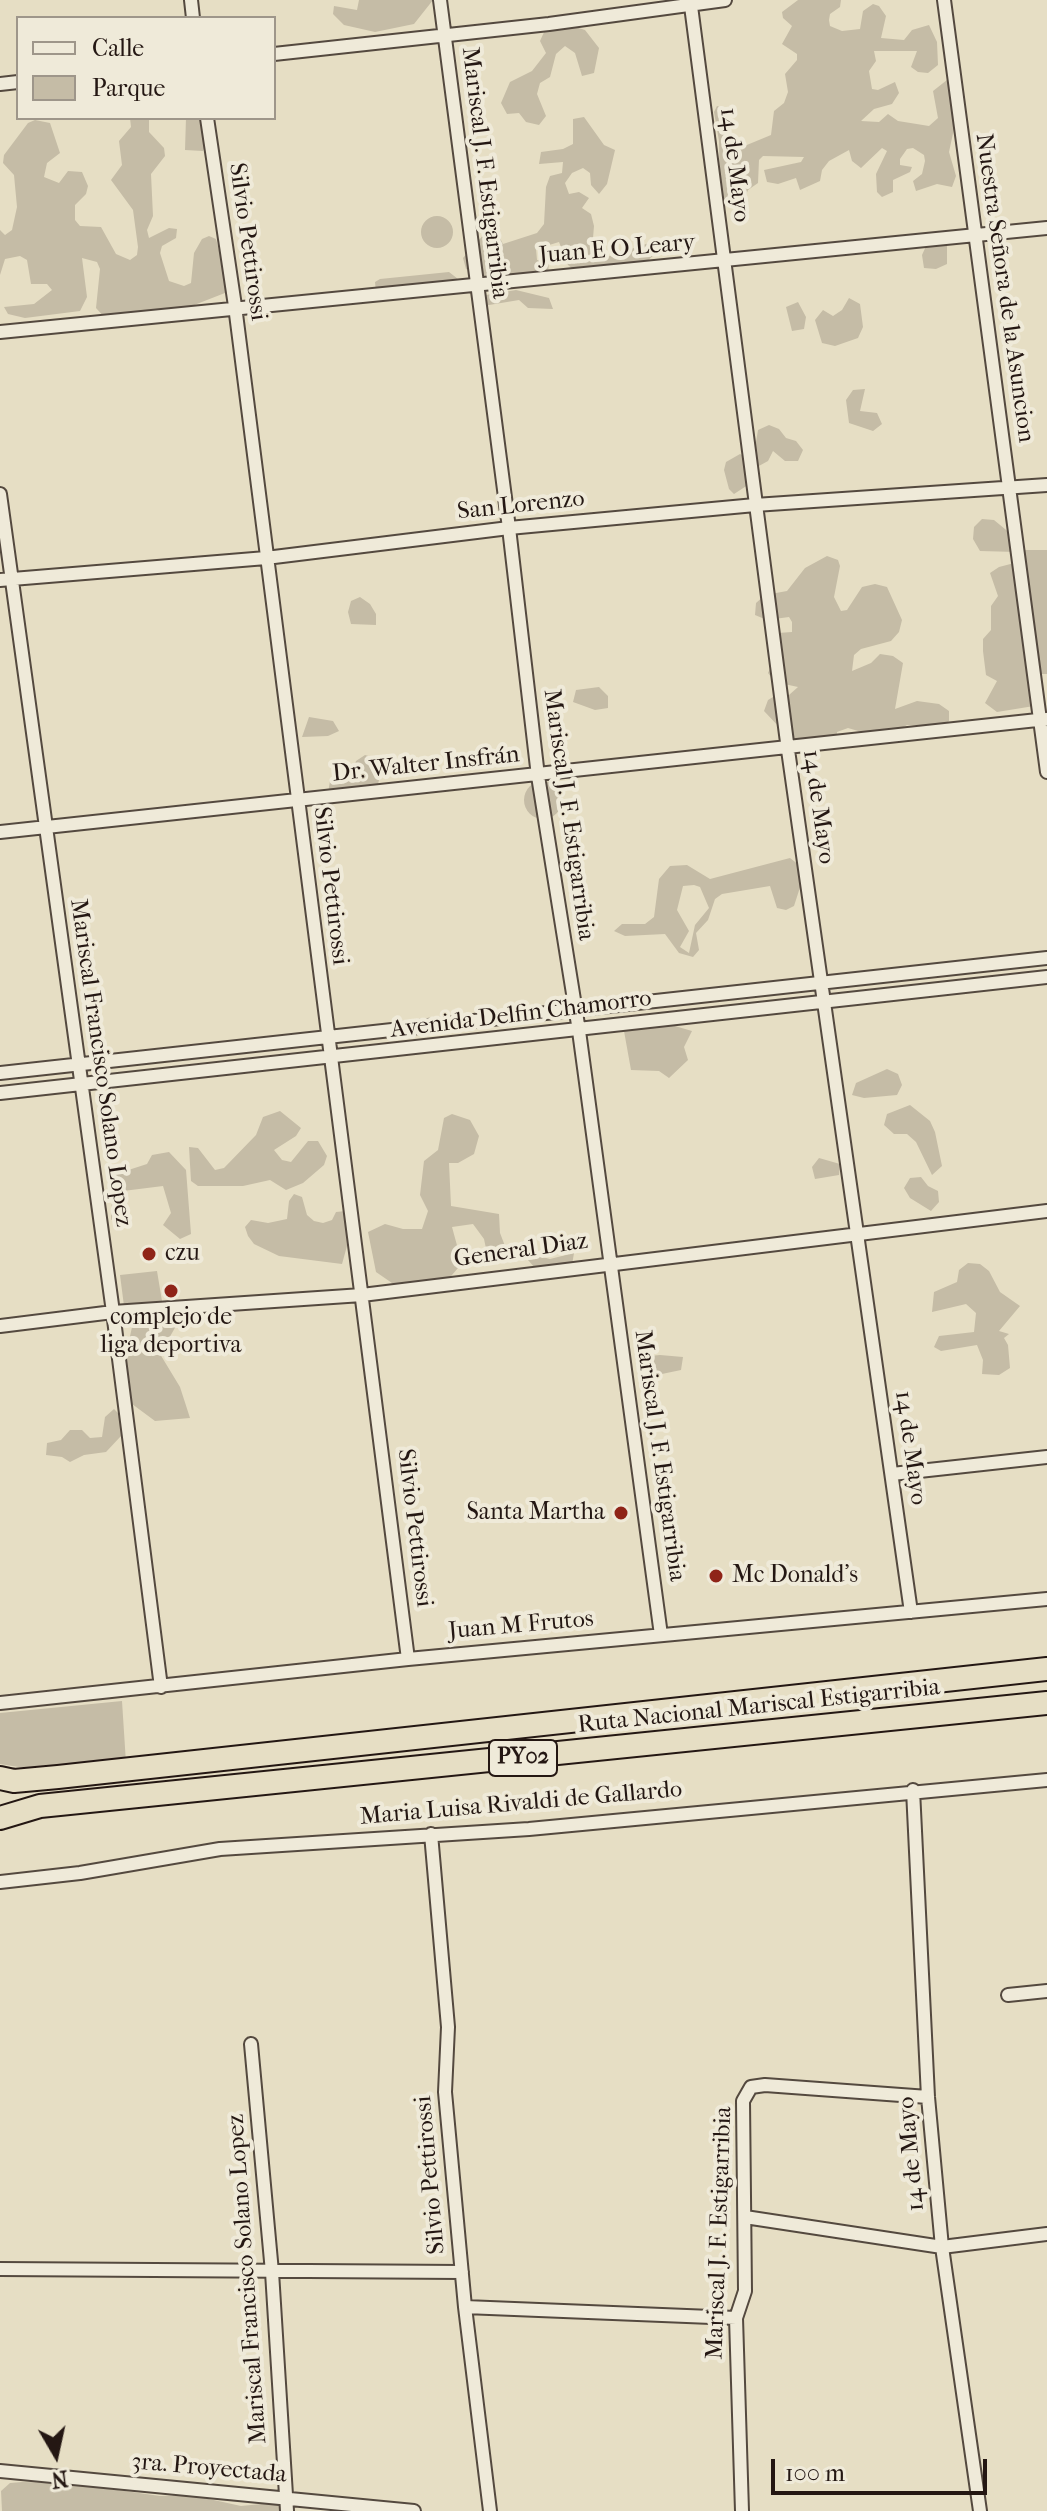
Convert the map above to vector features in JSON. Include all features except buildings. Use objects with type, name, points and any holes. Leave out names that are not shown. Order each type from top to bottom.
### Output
[{"type":"highway","name":"Ruta Nacional Mariscal Estigarribia","points":[[0,1778],[58,1777],[1047,1669]]},
{"type":"highway","name":"Ruta Nacional Mariscal Estigarribia","points":[[0,1818],[40,1806],[1047,1703]]},
{"type":"street","name":"Mariscal J. F. Estigarribia","points":[[440,0],[538,776],[573,1011],[579,1031],[661,1635]]},
{"type":"street","points":[[276,54],[725,0]]},
{"type":"street","name":"Nuestra Señora de la Asuncion","points":[[944,0],[1009,489],[1044,720],[1047,772]]},
{"type":"street","name":"14 de Mayo","points":[[691,6],[822,1002],[911,1612]]},
{"type":"street","name":"Silvio Pettirossi","points":[[207,120],[235,306],[408,1659]]},
{"type":"street","name":"Juan E O Leary","points":[[0,332],[235,306],[724,262],[1047,228]]},
{"type":"street","name":"San Lorenzo","points":[[5,579],[266,558],[509,528],[755,505],[1047,485]]},
{"type":"street","name":"Mariscal Francisco Solano Lopez","points":[[0,494],[5,579],[45,828],[113,1312],[161,1687]]},
{"type":"street","name":"Dr. Walter Insfrán","points":[[0,832],[788,750],[1044,720]]},
{"type":"street","name":"Avenida Delfin Chamorro","points":[[0,1073],[1047,958]]},
{"type":"street","name":"Avenida Delfin Chamorro","points":[[0,1093],[331,1059],[1047,977]]},
{"type":"street","name":"General Diaz","points":[[0,1326],[113,1312],[362,1295],[611,1262],[1047,1211]]},
{"type":"street","points":[[892,1474],[1047,1457]]},
{"type":"street","name":"Juan M Frutos","points":[[0,1703],[408,1659],[1047,1599]]},
{"type":"street","name":"Maria Luisa Rivaldi de Gallardo","points":[[0,1882],[80,1873],[220,1849],[529,1829],[913,1790],[1047,1780]]},
{"type":"street","name":"14 de Mayo","points":[[913,1790],[928,2097],[942,2247],[980,2511]]},
{"type":"street","name":"Silvio Pettirossi","points":[[431,1834],[448,2027],[445,2092],[465,2307],[490,2511]]},
{"type":"street","points":[[1008,1995],[1047,1991]]},
{"type":"street","name":"Mariscal Francisco Solano Lopez","points":[[251,2044],[272,2272],[286,2504]]},
{"type":"street","name":"Mariscal J. F. Estigarribia","points":[[742,2511],[736,2318],[745,2291],[743,2101],[751,2087],[765,2085],[928,2097]]},
{"type":"street","points":[[745,2217],[942,2247],[1047,2234]]},
{"type":"street","points":[[0,2269],[462,2272]]},
{"type":"street","points":[[465,2307],[736,2318]]},
{"type":"street","name":"3ra. Proyectada","points":[[0,2471],[286,2504],[414,2511]]},
{"type":"green space","points":[[359,0],[433,0],[414,24],[375,32],[344,25],[333,14],[334,6],[357,10]]},
{"type":"green space","points":[[798,0],[841,0],[840,7],[830,14],[829,20],[830,26],[842,31],[860,29],[863,11],[873,4],[879,6],[886,16],[881,38],[904,40],[912,30],[929,25],[937,42],[938,65],[928,73],[918,72],[911,67],[917,51],[874,51],[876,61],[869,71],[872,89],[878,90],[895,82],[899,93],[892,104],[874,109],[861,121],[879,122],[888,114],[898,121],[929,126],[938,118],[933,91],[947,80],[954,84],[955,124],[949,152],[956,176],[952,187],[937,184],[916,191],[913,181],[922,174],[925,161],[924,155],[913,148],[907,149],[900,159],[900,165],[912,167],[910,172],[893,180],[893,192],[882,197],[877,192],[876,174],[887,151],[882,148],[861,168],[852,161],[849,150],[829,161],[822,170],[820,181],[800,190],[796,178],[778,184],[767,182],[764,170],[801,162],[804,157],[763,156],[759,160],[758,183],[748,190],[744,200],[720,201],[719,141],[714,112],[717,106],[723,108],[726,113],[725,137],[742,147],[771,135],[774,111],[784,103],[788,92],[785,74],[797,60],[797,54],[782,44],[792,26],[783,18],[782,12]]},
{"type":"green space","points":[[569,25],[585,30],[599,48],[594,73],[582,76],[575,53],[565,46],[556,54],[550,77],[540,83],[537,94],[546,116],[539,125],[526,122],[519,113],[507,114],[501,103],[510,82],[532,71],[546,53],[540,41],[545,30]]},
{"type":"green space","points":[[584,117],[604,145],[615,150],[607,184],[599,194],[591,185],[590,173],[583,168],[572,173],[565,183],[569,194],[579,192],[589,198],[582,208],[591,214],[594,226],[592,250],[598,260],[649,243],[658,251],[640,268],[578,273],[568,265],[559,242],[536,249],[537,260],[549,262],[548,274],[500,282],[466,269],[463,258],[486,232],[498,234],[503,244],[537,233],[544,224],[546,187],[550,176],[562,173],[563,162],[539,164],[541,152],[563,149],[573,144],[573,119]]},
{"type":"green space","points":[[35,120],[50,123],[60,153],[47,163],[44,177],[59,183],[68,171],[82,172],[88,186],[86,194],[75,205],[75,220],[80,226],[101,227],[116,254],[130,260],[137,255],[138,247],[133,210],[111,180],[122,165],[119,141],[131,127],[130,120],[149,120],[149,132],[164,148],[165,156],[151,174],[153,216],[147,230],[149,238],[169,228],[177,229],[176,238],[162,246],[160,253],[169,281],[184,286],[191,283],[194,253],[202,239],[209,236],[216,239],[230,291],[184,309],[106,319],[96,308],[100,269],[97,262],[82,258],[87,297],[80,311],[25,318],[8,314],[4,307],[34,304],[52,290],[47,284],[31,284],[27,260],[20,256],[5,259],[0,275],[0,230],[5,235],[12,230],[17,207],[14,175],[3,163],[4,155],[28,123]]},
{"type":"green space","points":[[186,120],[203,120],[211,133],[203,151],[185,150]]},
{"type":"green space","points":[[437,216],[448,221],[453,232],[448,243],[437,248],[426,243],[421,232],[426,221]]},
{"type":"green space","points":[[938,241],[947,246],[947,264],[936,269],[924,268],[922,255],[927,244]]},
{"type":"green space","points":[[449,272],[458,279],[454,284],[376,292],[375,282],[380,279]]},
{"type":"green space","points":[[516,290],[549,298],[553,309],[528,308],[519,300],[483,306],[480,296]]},
{"type":"green space","points":[[849,298],[860,304],[863,327],[858,338],[835,346],[822,343],[815,320],[823,310],[833,316],[842,310]]},
{"type":"green space","points":[[798,302],[806,317],[804,329],[792,331],[786,307]]},
{"type":"green space","points":[[865,389],[860,411],[877,413],[882,424],[873,431],[849,423],[846,400],[853,390]]},
{"type":"green space","points":[[769,425],[779,429],[786,438],[796,441],[803,450],[798,461],[785,461],[773,451],[768,461],[757,467],[754,454],[758,430]]},
{"type":"green space","points":[[740,454],[748,458],[754,481],[734,494],[729,489],[724,470],[726,462]]},
{"type":"green space","points":[[982,519],[994,520],[1011,534],[1017,552],[980,551],[973,539],[974,527]]},
{"type":"green space","points":[[1025,550],[1047,550],[1047,674],[1040,674],[1033,684],[1034,706],[997,712],[985,703],[997,681],[986,675],[983,651],[983,639],[991,630],[991,606],[998,596],[990,573],[999,567],[1022,561]]},
{"type":"green space","points":[[827,556],[838,560],[840,566],[834,597],[841,611],[847,610],[862,587],[875,584],[887,587],[902,620],[899,632],[891,641],[861,649],[854,655],[852,671],[871,663],[880,654],[893,656],[903,663],[895,709],[917,701],[939,704],[949,711],[949,721],[943,726],[907,725],[900,729],[865,733],[848,728],[837,732],[836,744],[800,749],[764,711],[768,700],[778,694],[789,695],[798,687],[775,682],[768,673],[773,662],[767,651],[768,640],[778,633],[792,632],[792,622],[789,617],[767,620],[755,615],[756,603],[765,595],[787,591],[805,568]]},
{"type":"green space","points":[[360,597],[370,604],[376,614],[376,625],[351,624],[348,612],[351,601]]},
{"type":"green space","points":[[599,687],[608,696],[608,708],[595,710],[573,702],[576,690]]},
{"type":"green space","points":[[309,717],[333,721],[339,731],[328,736],[302,737]]},
{"type":"green space","points":[[365,755],[375,758],[379,780],[376,792],[364,795],[352,788],[328,793],[330,781],[352,773],[356,761]]},
{"type":"green space","points":[[543,781],[556,787],[562,800],[556,813],[543,819],[530,813],[524,800],[530,787]]},
{"type":"green space","points":[[790,858],[799,865],[803,878],[794,906],[786,910],[777,908],[770,886],[722,894],[715,899],[708,920],[696,933],[699,950],[693,957],[679,953],[665,934],[625,936],[614,931],[622,924],[645,924],[654,917],[659,879],[670,866],[687,865],[710,879]],"holes":[[[683,886],[700,887],[709,908],[695,925],[689,953],[680,947],[689,931],[677,910]]]},
{"type":"green space","points":[[668,1024],[692,1031],[684,1047],[688,1060],[669,1078],[659,1071],[631,1070],[624,1031]]},
{"type":"green space","points":[[887,1069],[898,1074],[902,1085],[897,1095],[864,1098],[852,1095],[856,1083]]},
{"type":"green space","points":[[910,1105],[930,1121],[935,1132],[942,1166],[932,1175],[916,1142],[907,1134],[894,1134],[884,1125],[887,1114]]},
{"type":"green space","points":[[280,1111],[301,1128],[296,1136],[274,1150],[282,1160],[291,1162],[308,1141],[318,1141],[327,1156],[324,1165],[303,1183],[286,1190],[270,1180],[243,1186],[198,1186],[191,1181],[189,1147],[198,1148],[215,1170],[224,1168],[256,1135],[263,1117]]},
{"type":"green space","points":[[452,1114],[470,1120],[479,1136],[474,1154],[458,1163],[449,1163],[451,1206],[499,1214],[500,1233],[510,1259],[488,1258],[484,1239],[473,1224],[452,1227],[461,1260],[458,1268],[446,1282],[410,1289],[392,1283],[376,1272],[368,1232],[385,1224],[403,1229],[422,1229],[428,1211],[420,1195],[424,1161],[438,1150],[444,1118]]},
{"type":"green space","points":[[169,1152],[186,1170],[191,1234],[180,1239],[163,1225],[171,1213],[163,1186],[123,1191],[121,1212],[111,1220],[113,1175],[147,1164],[152,1155]]},
{"type":"green space","points":[[819,1158],[840,1164],[839,1175],[815,1179],[812,1167]]},
{"type":"green space","points":[[921,1177],[928,1186],[938,1191],[939,1202],[931,1211],[910,1198],[904,1188],[910,1178]]},
{"type":"green space","points":[[294,1194],[302,1197],[307,1215],[314,1221],[323,1223],[332,1220],[336,1212],[346,1211],[347,1246],[342,1264],[279,1256],[254,1244],[248,1236],[245,1227],[251,1220],[268,1223],[287,1219],[289,1201]]},
{"type":"green space","points":[[536,1240],[530,1249],[539,1256],[550,1259],[574,1253],[572,1265],[535,1268],[521,1252],[521,1242]]},
{"type":"green space","points":[[968,1263],[980,1264],[989,1271],[1000,1292],[1020,1306],[999,1331],[1009,1334],[1004,1338],[1008,1345],[1010,1368],[999,1375],[982,1374],[983,1360],[977,1345],[941,1351],[934,1347],[939,1336],[974,1332],[976,1313],[966,1304],[932,1312],[934,1292],[957,1282],[959,1270]]},
{"type":"green space","points":[[157,1271],[162,1301],[124,1306],[120,1275]]},
{"type":"green space","points":[[134,1318],[180,1319],[160,1354],[180,1387],[190,1418],[155,1421],[128,1401],[125,1359]]},
{"type":"green space","points":[[649,1356],[683,1357],[681,1370],[657,1375],[646,1369]]},
{"type":"green space","points":[[114,1409],[120,1415],[121,1436],[106,1452],[84,1455],[70,1462],[62,1457],[46,1455],[47,1443],[61,1440],[70,1430],[82,1430],[90,1438],[102,1437],[105,1417]]},
{"type":"green space","points":[[122,1701],[126,1763],[37,1770],[0,1764],[0,1713]]},
{"type":"green space","points":[[10,2483],[69,2483],[160,2496],[191,2495],[241,2506],[281,2502],[287,2511],[2,2511],[1,2491]]},
{"type":"place","name":"czu","points":[[149,1254]]},
{"type":"place","name":"complejo de liga deportiva","points":[[171,1291]]},
{"type":"place","name":"Santa Martha","points":[[621,1513]]},
{"type":"place","name":"Mc Donald's","points":[[716,1576]]}]
